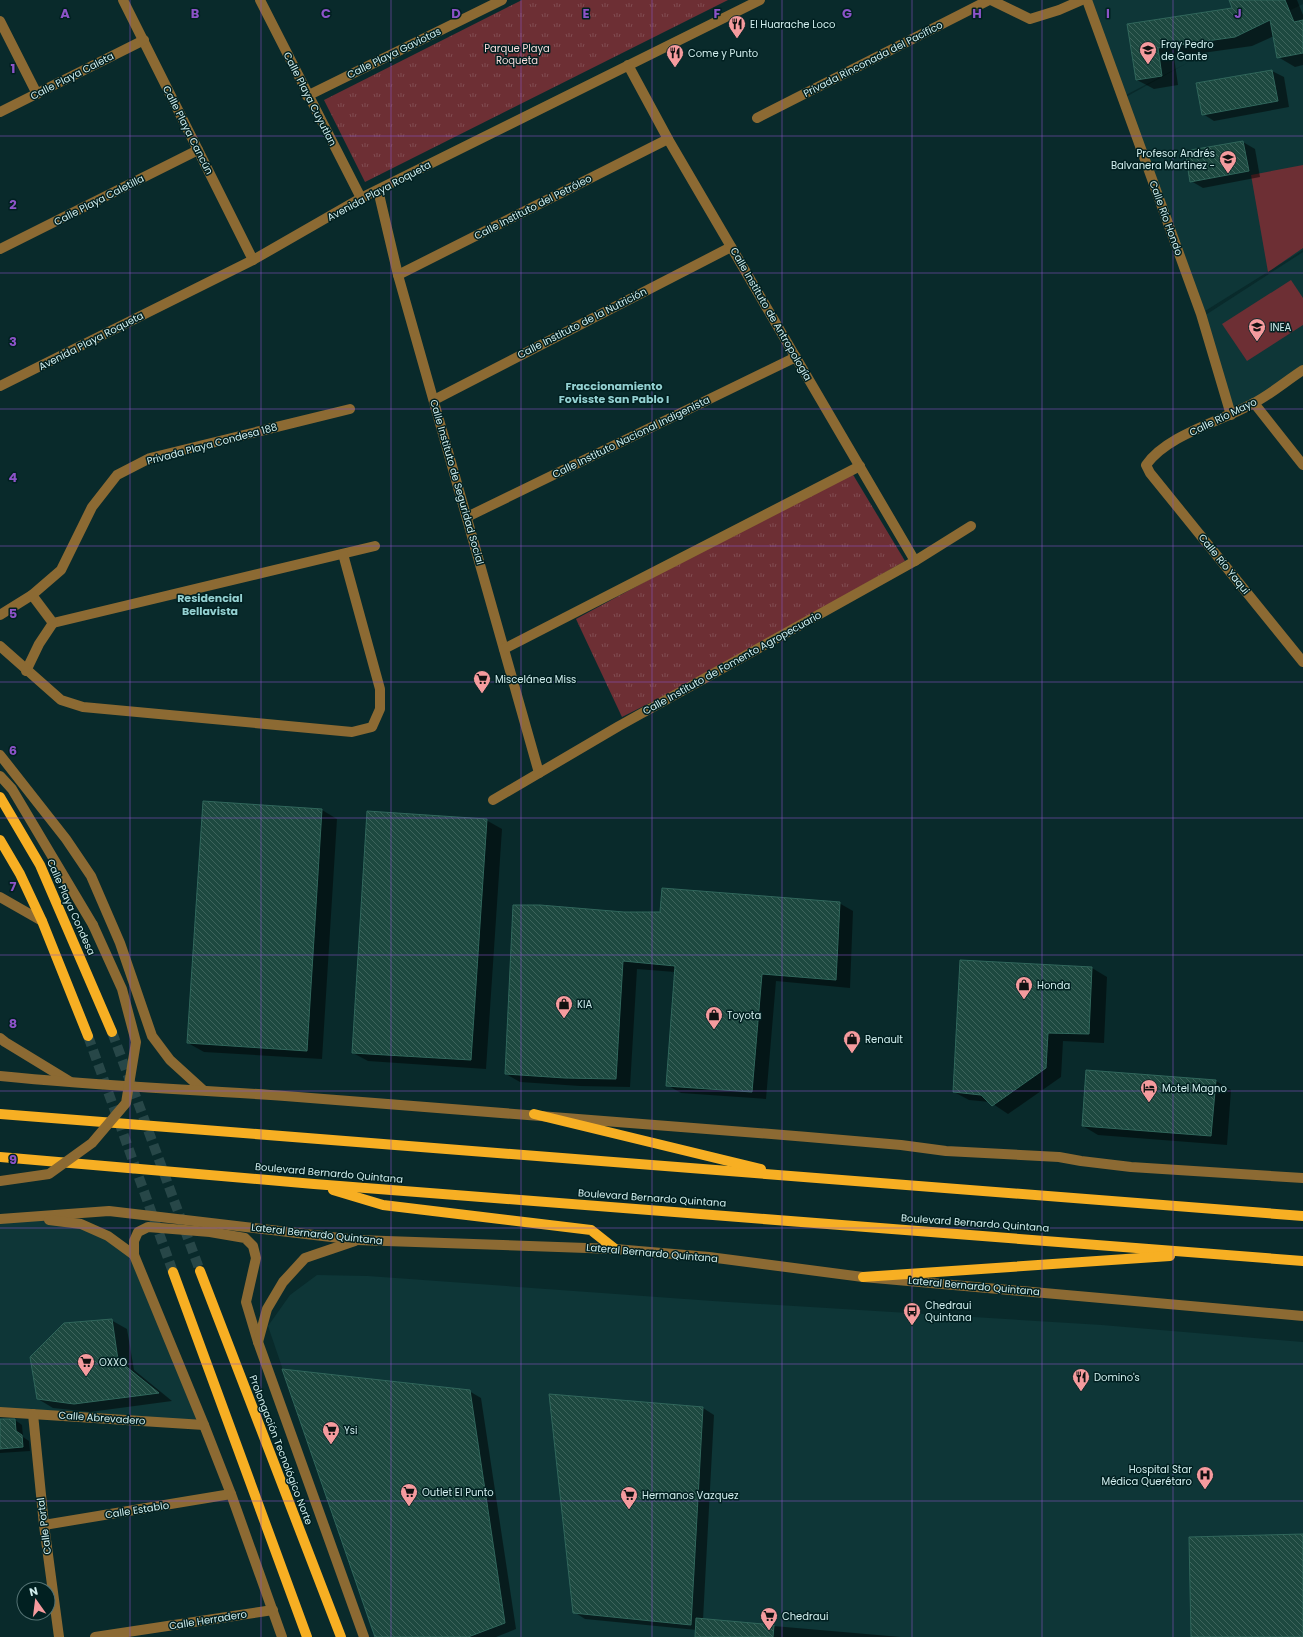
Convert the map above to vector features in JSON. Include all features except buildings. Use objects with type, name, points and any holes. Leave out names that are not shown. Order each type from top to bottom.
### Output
[{"type":"main road","name":"Calle Playa Condesa","points":[[0,796],[40,865],[112,1032]]},
{"type":"main road","points":[[0,840],[20,874],[42,921],[88,1036]]},
{"type":"main road","points":[[0,1114],[1303,1216]]},
{"type":"main road","points":[[534,1114],[792,1176]]},
{"type":"main road","name":"Boulevard Bernardo Quintana","points":[[0,1157],[314,1184],[1303,1261]]},
{"type":"main road","points":[[314,1184],[383,1206],[591,1230],[615,1248]]},
{"type":"main road","points":[[863,1277],[1206,1253]]},
{"type":"main road","name":"Prolongación Tecnológico Norte","points":[[200,1271],[341,1637]]},
{"type":"main road","points":[[173,1272],[307,1637]]},
{"type":"street","name":"Calle Playa Cancún","points":[[124,0],[253,260]]},
{"type":"street","name":"Calle Playa Cuyutlan","points":[[260,0],[307,96],[361,198]]},
{"type":"street","name":"Calle Playa Gaviotas","points":[[307,96],[502,0]]},
{"type":"street","name":"Avenida Playa Roqueta","points":[[0,386],[253,260],[361,198],[760,0]]},
{"type":"street","name":"Privada Rinconada del Pacífico","points":[[757,118],[990,0],[1030,19],[1059,10],[1082,0]]},
{"type":"street","name":"Calle Río Hondo","points":[[1087,0],[1201,314],[1231,415]]},
{"type":"street","points":[[0,21],[37,94]]},
{"type":"street","name":"Calle Playa Caleta","points":[[0,112],[144,40]]},
{"type":"street","name":"Calle Instituto de Antropología","points":[[628,65],[668,139],[915,561]]},
{"type":"street","name":"Calle Instituto del Petróleo","points":[[398,275],[668,139]]},
{"type":"street","name":"Calle Playa Caletilla","points":[[0,249],[198,150]]},
{"type":"street","name":"Calle Instituto de Seguridad Social","points":[[378,190],[398,275],[539,773]]},
{"type":"street","name":"Calle Instituto de la Nutrición","points":[[434,400],[731,247]]},
{"type":"street","name":"Calle Instituto Nacional Indigenista","points":[[467,517],[796,357]]},
{"type":"street","name":"Calle Río Mayo","points":[[1146,465],[1152,456],[1176,439],[1231,415],[1254,403],[1303,370]]},
{"type":"street","points":[[1254,403],[1303,465]]},
{"type":"street","name":"Privada Playa Condesa 188","points":[[0,615],[32,595],[60,570],[92,508],[117,475],[150,458],[350,409]]},
{"type":"street","name":"Calle Río Yaqui","points":[[1146,465],[1150,473],[1303,662]]},
{"type":"street","points":[[504,649],[860,466]]},
{"type":"street","name":"Calle Instituto de Fomento Agropecuario","points":[[493,800],[619,726],[915,561],[971,526]]},
{"type":"street","points":[[26,671],[38,644],[53,623],[375,546]]},
{"type":"street","points":[[0,646],[26,671],[61,700],[83,707],[352,732],[372,727],[380,709],[380,689],[343,554]]},
{"type":"street","points":[[32,595],[53,623]]},
{"type":"street","points":[[0,755],[66,839],[91,876],[120,943],[152,1036],[170,1060],[203,1090]]},
{"type":"street","points":[[0,776],[12,789],[93,925],[122,989],[136,1042],[126,1103],[92,1143],[49,1174],[0,1181]]},
{"type":"street","points":[[0,897],[42,921]]},
{"type":"street","points":[[0,1038],[73,1083]]},
{"type":"street","points":[[0,1076],[73,1083],[203,1090],[534,1114],[894,1144],[946,1151],[1059,1157],[1081,1162],[1131,1167],[1303,1178]]},
{"type":"street","name":"Lateral Bernardo Quintana","points":[[0,1219],[109,1211],[357,1240],[615,1248],[709,1257],[863,1277],[1303,1316]]},
{"type":"street","points":[[27,1217],[81,1224],[108,1236],[134,1255]]},
{"type":"street","points":[[282,1637],[231,1494],[204,1424],[134,1255],[134,1241],[138,1232],[148,1227],[210,1232],[246,1238],[252,1246],[256,1258],[246,1302],[258,1342],[364,1637]]},
{"type":"street","points":[[258,1342],[267,1309],[283,1282],[306,1258],[357,1240]]},
{"type":"street","name":"Calle Abrevadero","points":[[0,1412],[204,1424]]},
{"type":"street","name":"Calle Portal","points":[[33,1414],[44,1525],[59,1637]]},
{"type":"street","name":"Calle Establo","points":[[44,1525],[231,1494]]},
{"type":"street","name":"Calle Herradero","points":[[96,1637],[273,1610]]},
{"type":"shaded area","name":"Profesor Andrés Balvanera Martinez -","points":[[1090,0],[1229,0],[1241,34],[1303,4],[1303,250],[1205,311],[1124,98],[1189,62],[1124,96]]},
{"type":"shaded area","name":"INEA","points":[[1303,252],[1303,368],[1232,413],[1204,316]]},
{"type":"shaded area","points":[[27,1217],[81,1224],[134,1255],[204,1425],[0,1412],[0,1219]]},
{"type":"shaded area","points":[[317,1275],[368,1276],[713,1301],[1102,1325],[1303,1342],[1303,1637],[374,1637],[268,1326],[290,1295]]},
{"type":"green space","name":"Parque Playa Roqueta","points":[[522,0],[728,0],[365,182],[324,100]]},
{"type":"green space","points":[[1303,165],[1303,248],[1268,272],[1251,175]]},
{"type":"green space","points":[[1291,280],[1303,298],[1303,325],[1247,361],[1222,324]]},
{"type":"green space","points":[[852,473],[905,561],[707,674],[622,717],[576,619],[724,539]]},
{"type":"tunnel","points":[[112,1032],[200,1271]]},
{"type":"tunnel","points":[[88,1036],[173,1272]]},
{"type":"place","name":"El Huarache Loco","points":[[737,39]]},
{"type":"place","name":"Fray Pedro de Gante","points":[[1148,65]]},
{"type":"place","name":"Come y Punto","points":[[675,68]]},
{"type":"place","name":"Profesor Andrés Balvanera Martinez -","points":[[1228,174]]},
{"type":"place","name":"INEA","points":[[1257,342]]},
{"type":"place","name":"Miscelánea Miss","points":[[482,694]]},
{"type":"place","name":"Honda","points":[[1024,1000]]},
{"type":"place","name":"KIA","points":[[564,1019]]},
{"type":"place","name":"Toyota","points":[[714,1030]]},
{"type":"place","name":"Renault","points":[[852,1054]]},
{"type":"place","name":"Motel Magno","points":[[1149,1103]]},
{"type":"place","name":"Chedraui Quintana","points":[[912,1326]]},
{"type":"place","name":"OXXO","points":[[86,1377]]},
{"type":"place","name":"Domino's","points":[[1081,1392]]},
{"type":"place","name":"Ysi","points":[[331,1445]]},
{"type":"place","name":"Hospital Star Médica Querétaro","points":[[1205,1490]]},
{"type":"place","name":"Outlet El Punto","points":[[409,1507]]},
{"type":"place","name":"Hermanos Vazquez","points":[[629,1510]]},
{"type":"place","name":"Chedraui","points":[[769,1631]]},
{"type":"district","name":"Fraccionamiento Fovisste San Pablo I","points":[[614,392]]},
{"type":"district","name":"Residencial Bellavista","points":[[210,604]]}]
